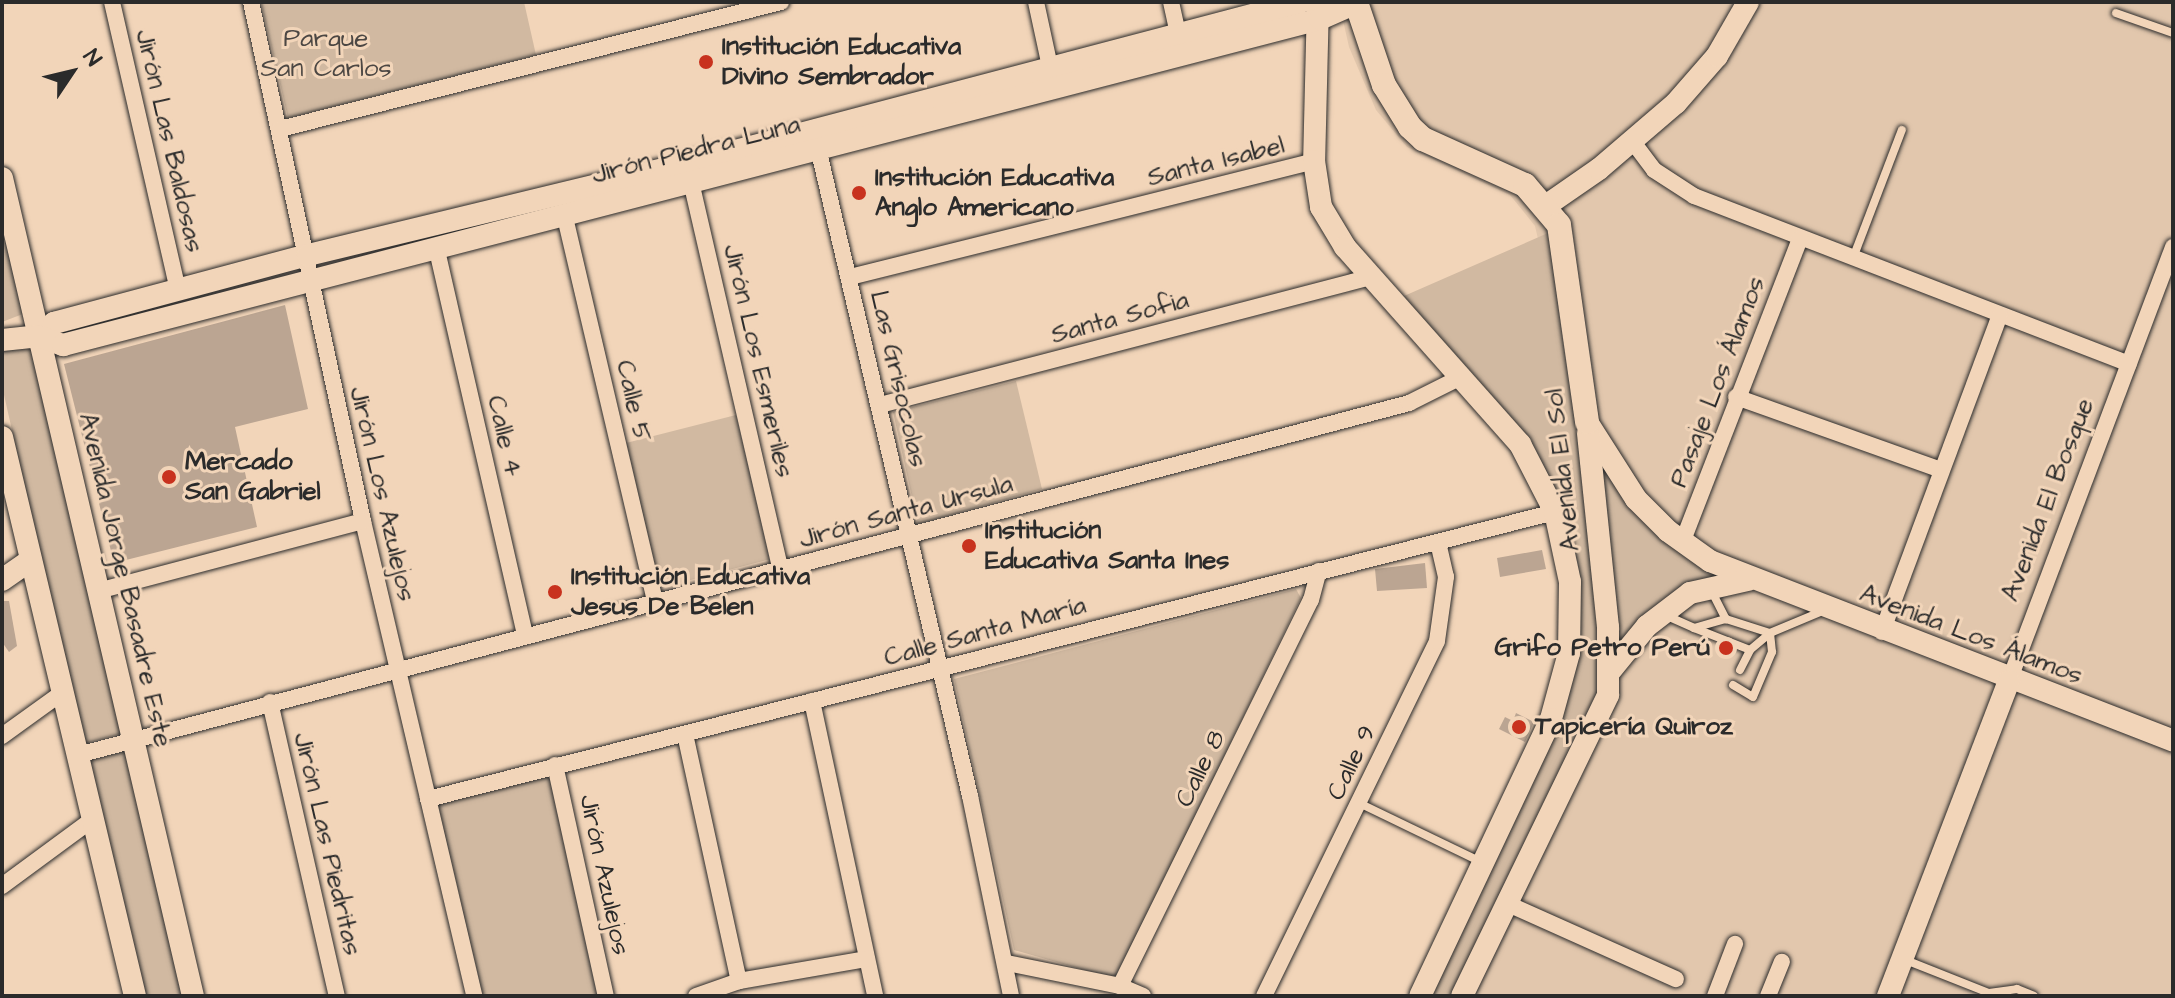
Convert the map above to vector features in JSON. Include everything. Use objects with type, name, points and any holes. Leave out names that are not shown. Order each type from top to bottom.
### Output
[{"type":"main road","name":"Jirón Piedra Luna","points":[[38,336],[54,323],[308,255],[689,172],[818,148],[1180,42],[1301,2]]},
{"type":"main road","name":"Jirón Piedra Luna","points":[[2,340],[38,336],[63,345],[564,213],[689,172],[1050,67],[1180,42],[1353,2]]},
{"type":"main road","name":"Avenida El Sol","points":[[1353,2],[1384,85],[1410,127],[1423,139],[1525,185],[1547,205],[1563,240],[1587,422],[1611,670],[1598,723],[1462,996]]},
{"type":"main road","points":[[1547,205],[1633,142],[1699,79],[1748,2]]},
{"type":"main road","name":"Avenida El Sol","points":[[1319,10],[1314,161],[1321,207],[1331,229],[1371,277],[1463,376],[1520,444],[1555,512],[1570,582],[1563,685],[1484,863],[1420,996]]},
{"type":"main road","name":"Avenida Jorge Basadre Este","points":[[2,178],[193,996]]},
{"type":"main road","name":"Avenida Los Álamos","points":[[1587,422],[1636,499],[1682,543],[1750,580],[2173,741]]},
{"type":"main road","points":[[2,437],[93,819],[131,994]]},
{"type":"main road","points":[[2,580],[31,560]]},
{"type":"main road","name":"Avenida Los Álamos","points":[[1611,670],[1661,613],[1709,585],[1750,580]]},
{"type":"main road","name":"Avenida El Bosque","points":[[1888,996],[2009,681]]},
{"type":"street","name":"Jirón Las Baldosas","points":[[112,2],[178,290]]},
{"type":"street","name":"Jirón Los Azulejos","points":[[251,2],[363,521],[474,996]]},
{"type":"street","points":[[280,129],[781,2]]},
{"type":"street","points":[[1036,2],[1050,67]]},
{"type":"street","points":[[1171,2],[1180,42]]},
{"type":"street","points":[[1633,142],[1674,185],[1800,238],[2129,364]]},
{"type":"street","name":"Las Grisocolas","points":[[818,148],[940,668],[1007,963],[1011,996]]},
{"type":"street","name":"Santa Isabel","points":[[850,277],[1314,161]]},
{"type":"street","name":"Jirón Los Esmeriles","points":[[689,172],[781,570]]},
{"type":"street","name":"Calle 5","points":[[564,213],[655,601]]},
{"type":"street","name":"Pasaje Los Álamos","points":[[1682,543],[1800,238]]},
{"type":"street","name":"Calle 4","points":[[436,246],[525,636]]},
{"type":"street","name":"Avenida El Bosque","points":[[2009,681],[2173,247]]},
{"type":"street","name":"Santa Sofia","points":[[880,405],[1371,277]]},
{"type":"street","points":[[1882,632],[2000,315]]},
{"type":"street","name":"Jirón Santa Ursula","points":[[78,755],[397,667],[909,537],[1409,403],[1463,376]]},
{"type":"street","points":[[1736,397],[1941,470]]},
{"type":"street","name":"Calle Santa María","points":[[428,799],[1555,512]]},
{"type":"street","points":[[98,591],[363,521]]},
{"type":"street","name":"Calle 9","points":[[1264,996],[1437,641],[1446,577],[1438,542]]},
{"type":"street","name":"Calle 8","points":[[1120,986],[1311,600],[1319,571]]},
{"type":"street","points":[[2,736],[63,692]]},
{"type":"street","points":[[812,701],[875,996]]},
{"type":"street","name":"Jirón Las Piedritas","points":[[270,702],[337,996]]},
{"type":"street","points":[[685,734],[739,981]]},
{"type":"street","name":"Jirón Azulejos","points":[[555,765],[606,996]]},
{"type":"street","points":[[2,886],[93,819]]},
{"type":"street","points":[[1508,904],[1676,979]]},
{"type":"street","points":[[1715,996],[1735,944]]},
{"type":"street","points":[[696,996],[739,981],[867,959]]},
{"type":"street","points":[[1768,996],[1782,962]]},
{"type":"street","points":[[1007,963],[1120,986],[1143,996]]},
{"type":"lane","points":[[2116,13],[2173,33]]},
{"type":"lane","points":[[1853,258],[1902,130]]},
{"type":"lane","points":[[1709,585],[1726,619]]},
{"type":"lane","points":[[1740,670],[1750,650],[1770,633],[1826,610]]},
{"type":"lane","points":[[1661,613],[1750,650]]},
{"type":"lane","points":[[1694,628],[1726,619],[1770,633]]},
{"type":"lane","points":[[1733,685],[1753,697],[1772,652],[1770,633]]},
{"type":"lane","points":[[1359,803],[1484,863]]},
{"type":"lane","points":[[1902,959],[1989,993],[2017,989],[2034,996]]},
{"type":"shaded area","points":[[1339,2],[2173,2],[2173,996],[1441,996],[1563,741],[1558,324],[1535,226],[1510,195],[1407,147],[1376,110],[1349,47]]},
{"type":"green space","name":"Parque San Carlos","points":[[261,2],[524,2],[536,55],[288,118]]},
{"type":"green space","points":[[2,205],[28,312],[2,322]]},
{"type":"green space","points":[[1548,233],[1558,238],[1602,660],[1599,692],[1453,996],[1427,996],[1560,717],[1569,529],[1404,296]]},
{"type":"green space","points":[[35,344],[127,732],[83,744],[2,386],[2,351]]},
{"type":"green space","points":[[1016,381],[1042,489],[918,524],[893,412]]},
{"type":"green space","points":[[736,415],[771,559],[660,588],[626,443]]},
{"type":"green space","points":[[1600,459],[1719,573],[1622,645],[1618,641]]},
{"type":"green space","points":[[1296,589],[1301,598],[1116,979],[1014,950],[954,679]]},
{"type":"green space","points":[[129,750],[186,996],[141,996],[87,761]]},
{"type":"green space","points":[[550,774],[599,996],[482,996],[437,803]]},
{"type":"building","name":"Mercado San Gabriel","points":[[285,305],[308,409],[235,427],[257,527],[114,563],[64,364]]},
{"type":"building","points":[[1542,550],[1546,569],[1500,577],[1497,558]]},
{"type":"building","points":[[1425,563],[1427,588],[1377,591],[1375,569]]},
{"type":"building","points":[[2,601],[9,601],[17,646],[9,652],[2,642]]},
{"type":"building","name":"Tapicería Quiroz","points":[[1516,713],[1534,722],[1525,742],[1499,729],[1505,717],[1513,721]]},
{"type":"place","name":"Institución Educativa Divino Sembrador","points":[[706,62]]},
{"type":"place","name":"Institución Educativa Anglo Americano","points":[[859,193]]},
{"type":"place","name":"Mercado San Gabriel","points":[[169,477]]},
{"type":"place","name":"Institución Educativa Santa Ines","points":[[969,546]]},
{"type":"place","name":"Institución Educativa Jesus De Belen","points":[[555,592]]},
{"type":"place","name":"Grifo Petro Perú","points":[[1726,648]]},
{"type":"place","name":"Tapicería Quiroz","points":[[1519,727]]}]
